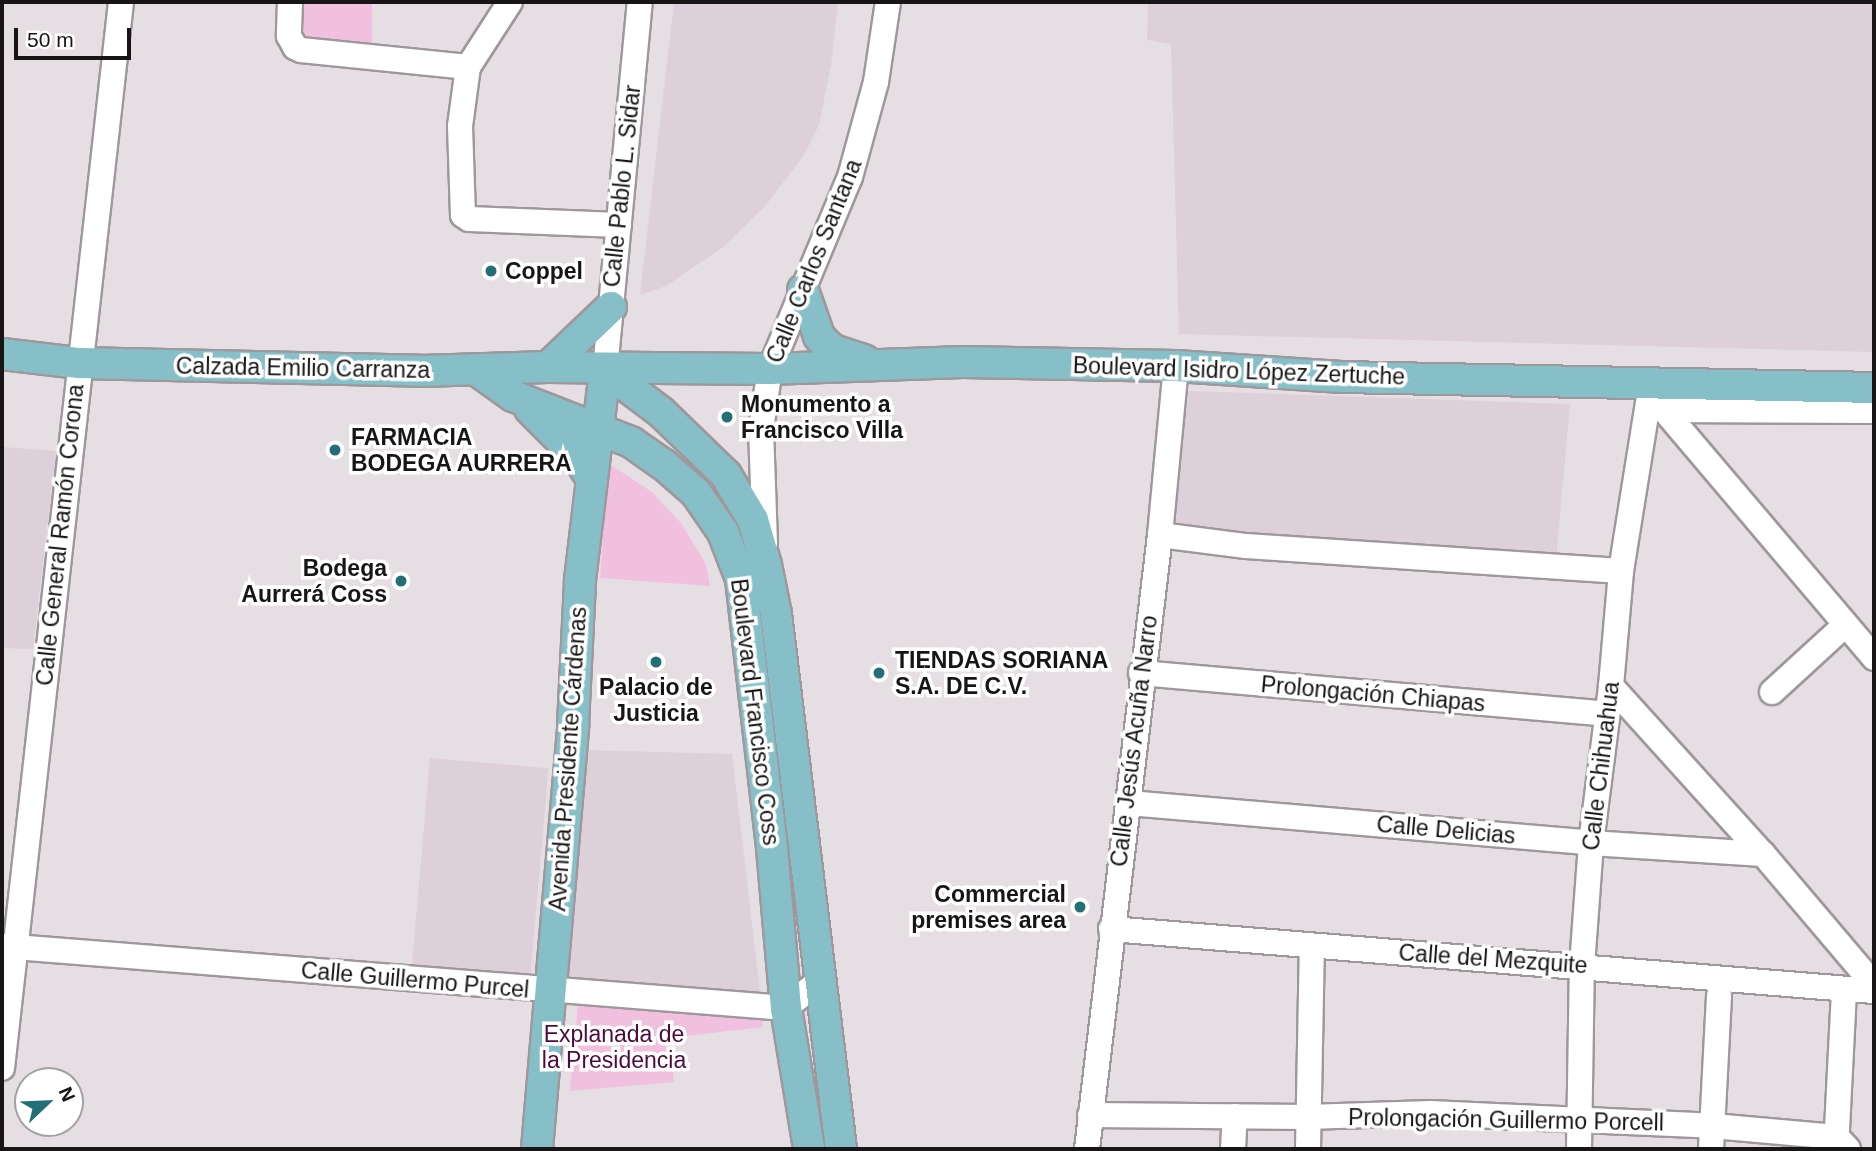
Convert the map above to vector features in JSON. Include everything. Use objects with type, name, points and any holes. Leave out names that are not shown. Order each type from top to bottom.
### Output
[{"type":"main road","points":[[803,290],[819,336],[826,344],[833,350],[877,364]]},
{"type":"main road","points":[[548,367],[611,307]]},
{"type":"main road","name":"Calzada Emilio Carranza","points":[[2,354],[79,363],[478,371],[548,367],[605,369]]},
{"type":"main road","name":"Boulevard Isidro López Zertuche","points":[[605,369],[770,369],[963,362],[1176,366],[1658,397],[1874,388]]},
{"type":"main road","name":"Avenida Presidente Cárdenas","points":[[537,1149],[573,725],[580,580],[605,369]]},
{"type":"main road","name":"Boulevard Francisco Coss","points":[[605,369],[662,412],[726,475],[752,520],[766,565],[776,614],[801,838],[841,1149]]},
{"type":"main road","name":"Boulevard Francisco Coss","points":[[478,371],[513,396],[631,442],[663,464],[696,493],[723,532],[741,579],[772,848],[786,1008],[809,1149]]},
{"type":"main road","points":[[513,396],[564,440],[591,478]]},
{"type":"main road","points":[[753,696],[789,822],[801,838]]},
{"type":"main road","points":[[772,848],[782,846],[791,851],[812,924]]},
{"type":"street","name":"Calle General Ramón Corona","points":[[2,1068],[8,946],[121,2]]},
{"type":"street","points":[[290,2],[289,36],[295,47],[468,67]]},
{"type":"street","points":[[510,2],[468,67],[460,127],[462,211],[465,218],[618,225]]},
{"type":"street","name":"Calle Pablo L. Sidar","points":[[605,369],[640,2]]},
{"type":"street","name":"Calle Carlos Santana","points":[[766,565],[761,429],[770,369],[850,177],[876,82],[888,2]]},
{"type":"street","name":"Calle Jesús Acuña Narro","points":[[1087,1149],[1111,929],[1129,803],[1141,673],[1160,536],[1176,366]]},
{"type":"street","points":[[1658,397],[1874,411]]},
{"type":"street","points":[[1658,397],[1874,658]]},
{"type":"street","name":"Calle Chihuahua","points":[[1579,1149],[1582,965],[1591,843],[1611,686],[1621,571],[1658,397]]},
{"type":"street","points":[[1160,536],[1246,546],[1621,571]]},
{"type":"street","points":[[1772,692],[1845,625]]},
{"type":"street","name":"Prolongación Chiapas","points":[[1141,673],[1606,714]]},
{"type":"street","points":[[1611,686],[1763,854],[1874,985]]},
{"type":"street","name":"Calle Delicias","points":[[1129,803],[1591,843],[1763,854]]},
{"type":"street","name":"Calle del Mezquite","points":[[1111,929],[1582,965],[1874,991]]},
{"type":"street","name":"Calle Guillermo Purcel","points":[[8,946],[786,1008]]},
{"type":"street","points":[[1308,1149],[1312,946]]},
{"type":"street","points":[[786,1008],[819,981]]},
{"type":"street","points":[[1840,1145],[1843,989]]},
{"type":"street","points":[[1712,1137],[1718,995]]},
{"type":"street","name":"Prolongación Guillermo Porcell","points":[[1090,1115],[1307,1117],[1430,1114],[1579,1120],[1712,1137],[1840,1145]]},
{"type":"street","points":[[1233,1149],[1235,1116]]},
{"type":"shaded area","points":[[674,2],[838,2],[831,65],[819,125],[804,155],[766,205],[722,248],[666,286],[640,295]]},
{"type":"shaded area","points":[[1148,2],[1874,2],[1874,352],[1179,334],[1171,44],[1147,40]]},
{"type":"shaded area","points":[[1189,391],[1570,404],[1555,570],[1169,536]]},
{"type":"shaded area","points":[[2,447],[56,451],[33,649],[2,648]]},
{"type":"shaded area","points":[[582,750],[732,754],[761,1000],[564,982]]},
{"type":"shaded area","points":[[430,758],[549,768],[530,978],[412,967]]},
{"type":"green space","points":[[303,2],[372,2],[372,46],[303,46]]},
{"type":"green space","points":[[608,463],[652,492],[681,523],[706,564],[710,586],[600,578]]},
{"type":"green space","name":"Explanada de la Presidencia","points":[[578,1005],[762,1018],[763,1027],[669,1038],[674,1082],[570,1091]]},
{"type":"place","name":"Coppel","points":[[491,271]]},
{"type":"place","name":"Monumento a Francisco Villa","points":[[727,417]]},
{"type":"place","name":"FARMACIA BODEGA AURRERA","points":[[335,450]]},
{"type":"place","name":"Bodega Aurrerá Coss","points":[[401,581]]},
{"type":"place","name":"Palacio de Justicia","points":[[656,662]]},
{"type":"place","name":"TIENDAS SORIANA S.A. DE C.V.","points":[[879,673]]},
{"type":"place","name":"Commercial premises area","points":[[1080,907]]}]
